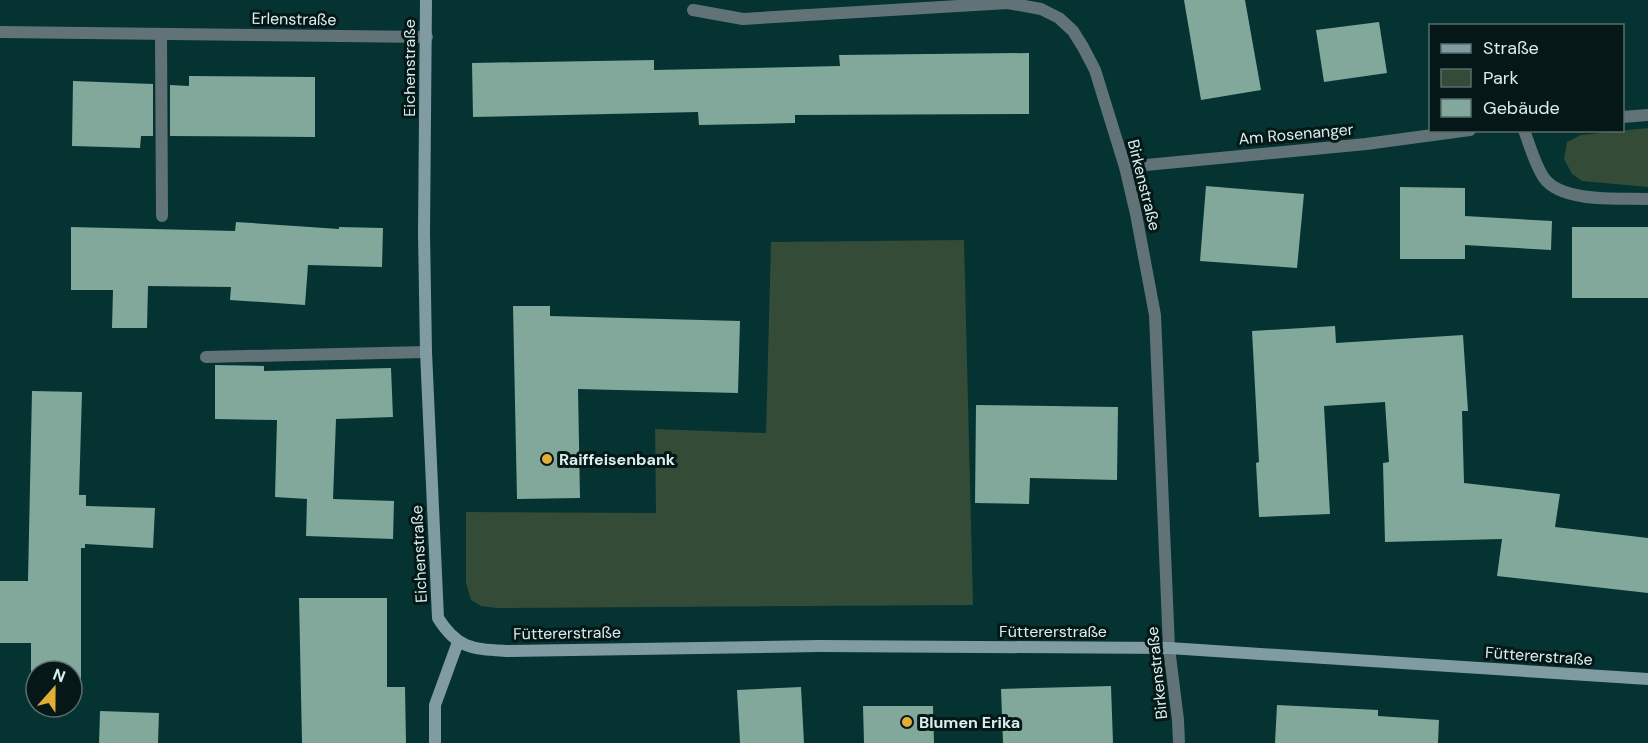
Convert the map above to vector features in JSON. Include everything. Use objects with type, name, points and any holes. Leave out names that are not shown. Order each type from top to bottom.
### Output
[{"type":"street","name":"Eichenstraße","points":[[426,0],[424,233],[426,352],[438,618],[448,634],[459,642]]},
{"type":"street","name":"Birkenstraße","points":[[693,10],[743,19],[1008,3],[1041,9],[1059,18],[1073,31],[1083,46],[1095,70],[1125,167],[1155,315],[1169,648],[1179,743]]},
{"type":"street","name":"Erlenstraße","points":[[0,32],[427,37]]},
{"type":"street","points":[[161,33],[162,216]]},
{"type":"street","points":[[1624,117],[1648,115]]},
{"type":"street","name":"Am Rosenanger","points":[[1125,167],[1365,144],[1455,132]]},
{"type":"street","points":[[1525,132],[1545,180],[1558,190],[1576,195],[1648,199]]},
{"type":"street","points":[[206,357],[426,352]]},
{"type":"street","points":[[435,743],[435,705],[459,642]]},
{"type":"street","name":"Füttererstraße","points":[[459,642],[478,649],[509,651],[820,646],[1169,648],[1648,679]]},
{"type":"green space","points":[[1648,128],[1648,187],[1582,181],[1572,174],[1564,159],[1567,142],[1581,135]]},
{"type":"green space","points":[[964,240],[973,605],[496,608],[481,606],[471,600],[466,583],[466,512],[656,513],[655,429],[766,433],[771,242]]},
{"type":"building","points":[[1184,0],[1245,0],[1261,90],[1201,100]]},
{"type":"building","points":[[1379,22],[1387,73],[1324,82],[1316,30]]},
{"type":"building","points":[[1029,53],[1029,114],[795,115],[795,123],[699,125],[698,112],[473,117],[472,63],[654,60],[654,70],[840,66],[839,55]]},
{"type":"building","points":[[189,76],[315,77],[315,137],[170,136],[170,85],[189,86]]},
{"type":"building","points":[[73,81],[153,84],[153,136],[141,136],[140,148],[72,146]]},
{"type":"building","points":[[1206,186],[1304,194],[1297,268],[1200,261]]},
{"type":"building","points":[[1400,187],[1465,188],[1465,216],[1552,221],[1551,250],[1465,245],[1465,259],[1400,259]]},
{"type":"building","points":[[236,222],[339,229],[339,227],[383,228],[382,267],[308,265],[305,305],[230,300],[231,287],[148,286],[147,328],[112,328],[113,290],[71,290],[71,227],[235,231]]},
{"type":"building","points":[[1572,227],[1648,227],[1648,298],[1572,298]]},
{"type":"building","points":[[513,306],[550,306],[550,316],[740,321],[738,393],[578,389],[580,498],[517,499]]},
{"type":"building","points":[[1335,326],[1336,343],[1463,335],[1468,411],[1462,411],[1464,483],[1560,494],[1555,527],[1648,538],[1648,593],[1497,576],[1502,539],[1385,542],[1383,463],[1389,462],[1385,402],[1324,406],[1330,514],[1259,517],[1256,463],[1259,462],[1252,331]]},
{"type":"building","points":[[215,365],[264,366],[264,371],[391,368],[393,417],[336,419],[333,499],[394,501],[393,539],[306,536],[307,499],[275,497],[277,420],[215,419]]},
{"type":"building","points":[[32,391],[82,392],[79,495],[86,495],[86,506],[155,508],[153,548],[85,544],[85,548],[81,548],[81,659],[31,659],[31,643],[0,643],[0,581],[28,581]]},
{"type":"building","points":[[976,405],[1118,407],[1117,480],[1030,478],[1029,504],[975,503]]},
{"type":"building","points":[[299,598],[387,598],[387,687],[405,687],[406,743],[302,743]]},
{"type":"building","points":[[1111,686],[1113,743],[1003,743],[1001,689]]},
{"type":"building","points":[[801,687],[804,743],[740,743],[737,690]]},
{"type":"building","points":[[1277,705],[1378,710],[1378,716],[1439,720],[1438,743],[1275,743]]},
{"type":"building","points":[[863,706],[933,706],[934,743],[864,743]]},
{"type":"building","points":[[100,711],[159,713],[158,743],[99,743]]},
{"type":"place","name":"Raiffeisenbank","points":[[547,459]]},
{"type":"place","name":"Blumen Erika","points":[[907,722]]}]
